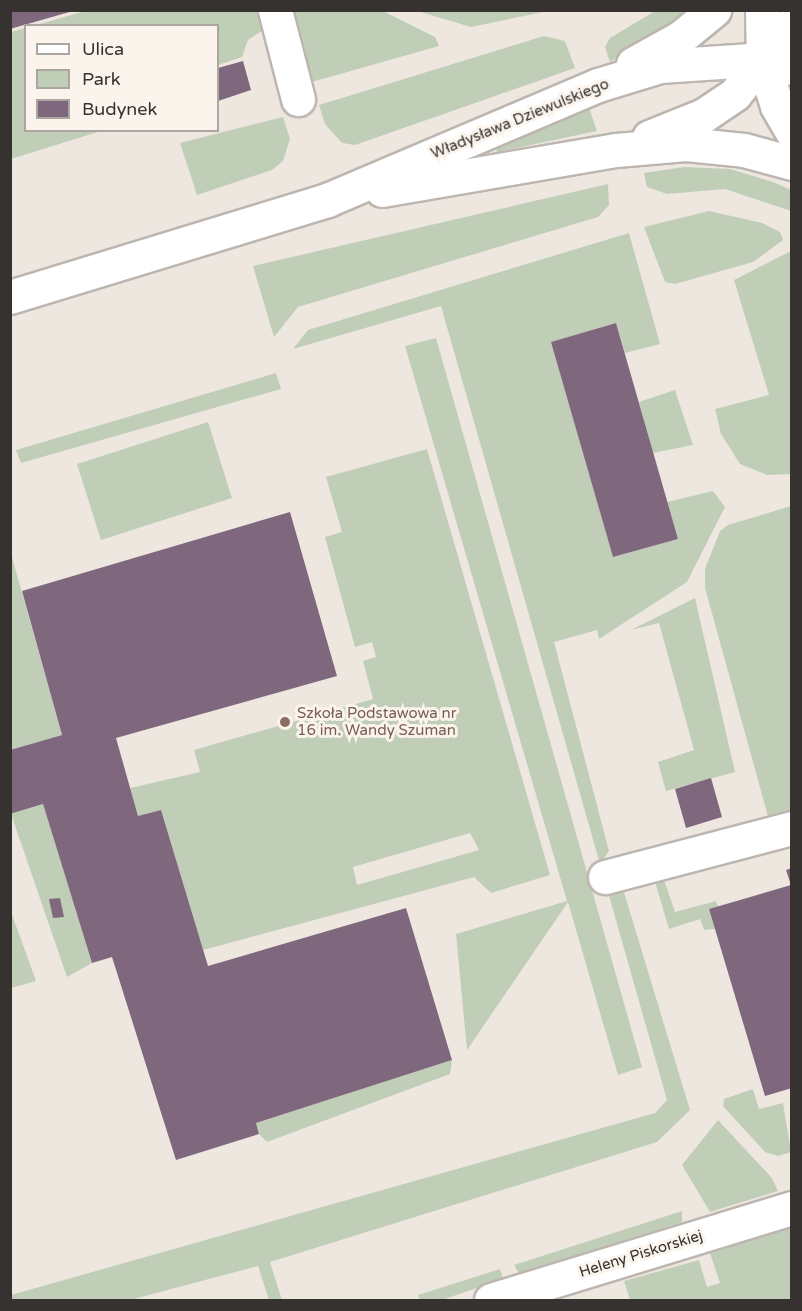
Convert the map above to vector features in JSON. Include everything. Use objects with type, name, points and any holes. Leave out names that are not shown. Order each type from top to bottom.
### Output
[{"type":"street","points":[[275,10],[298,99]]},
{"type":"street","points":[[598,85],[681,37],[714,10]]},
{"type":"street","points":[[762,10],[777,65],[777,106],[792,132]]},
{"type":"street","points":[[616,150],[704,116],[777,65],[792,22]]},
{"type":"street","name":"Władysława Dziewulskiego","points":[[10,297],[327,200],[598,85],[660,66],[777,65]]},
{"type":"street","name":"Władysława Dziewulskiego","points":[[327,200],[616,150],[686,144],[744,150],[792,163]]},
{"type":"street","points":[[605,877],[792,828]]},
{"type":"street","name":"Heleny Piskorskiej","points":[[491,1300],[792,1208]]},
{"type":"green space","points":[[259,10],[263,30],[248,40],[242,57],[219,65],[219,24],[40,24],[85,11]]},
{"type":"green space","points":[[294,11],[383,11],[435,37],[439,46],[312,82]]},
{"type":"green space","points":[[417,11],[548,11],[471,27]]},
{"type":"green space","points":[[655,11],[687,11],[665,30],[610,62],[605,47],[610,38]]},
{"type":"green space","points":[[24,28],[24,132],[98,132],[11,159],[11,32]]},
{"type":"green space","points":[[544,36],[565,41],[575,68],[355,145],[342,143],[325,124],[319,105]]},
{"type":"green space","points":[[588,105],[597,131],[497,152],[494,140]]},
{"type":"green space","points":[[283,117],[290,139],[283,161],[272,170],[197,195],[180,143]]},
{"type":"green space","points":[[684,167],[730,169],[773,182],[791,190],[791,211],[725,189],[667,194],[647,187],[644,173]]},
{"type":"green space","points":[[608,184],[609,205],[598,217],[298,307],[274,337],[253,266]]},
{"type":"green space","points":[[709,211],[762,223],[780,232],[783,240],[753,262],[675,284],[665,282],[644,227]]},
{"type":"green space","points":[[629,233],[660,344],[625,353],[616,323],[552,342],[613,557],[678,539],[667,502],[713,491],[725,507],[687,582],[599,639],[597,630],[554,642],[609,851],[600,864],[441,306],[293,349],[308,330]]},
{"type":"green space","points":[[791,251],[791,474],[767,475],[740,464],[721,434],[715,409],[769,395],[734,280]]},
{"type":"green space","points":[[436,338],[642,1067],[618,1075],[568,902],[467,1050],[456,934],[567,901],[405,346]]},
{"type":"green space","points":[[276,373],[281,389],[21,463],[16,450]]},
{"type":"green space","points":[[675,390],[693,445],[653,453],[639,402]]},
{"type":"green space","points":[[208,422],[232,498],[101,540],[77,464]]},
{"type":"green space","points":[[427,449],[550,875],[491,893],[474,877],[203,950],[161,810],[138,816],[130,788],[200,772],[194,750],[373,699],[363,661],[376,657],[372,642],[355,647],[325,537],[342,532],[326,477]],"holes":[[[470,833],[479,850],[357,885],[353,867]]]},
{"type":"green space","points":[[791,506],[791,813],[769,820],[705,588],[705,569],[720,531],[728,525]]},
{"type":"green space","points":[[10,550],[62,735],[10,750]]},
{"type":"green space","points":[[695,598],[735,772],[666,791],[658,762],[694,750],[659,623],[631,630]]},
{"type":"green space","points":[[43,804],[92,963],[67,977],[11,814]]},
{"type":"green space","points":[[662,874],[675,912],[716,901],[718,907],[709,909],[715,929],[704,930],[700,919],[669,929],[653,875]]},
{"type":"green space","points":[[623,889],[690,1110],[657,1142],[270,1262],[282,1300],[269,1300],[258,1266],[130,1300],[11,1300],[11,1295],[655,1113],[667,1100],[608,892]]},
{"type":"green space","points":[[10,909],[36,981],[11,988],[10,988]]},
{"type":"green space","points":[[452,1060],[450,1074],[267,1142],[259,1134],[256,1123]]},
{"type":"green space","points":[[753,1089],[759,1109],[783,1103],[791,1152],[778,1156],[765,1152],[723,1106],[724,1099]]},
{"type":"green space","points":[[718,1120],[772,1178],[778,1191],[710,1212],[682,1165]]},
{"type":"green space","points":[[682,1211],[682,1222],[520,1275],[514,1265]]},
{"type":"green space","points":[[791,1228],[791,1300],[630,1300],[624,1281],[699,1260],[707,1287],[720,1283],[710,1253]]},
{"type":"green space","points":[[500,1269],[503,1279],[442,1300],[420,1300],[418,1295]]},
{"type":"building","points":[[10,10],[73,10],[73,11],[10,29]]},
{"type":"building","points":[[243,61],[251,90],[219,101],[219,68]]},
{"type":"building","points":[[616,323],[678,539],[613,557],[551,342]]},
{"type":"building","points":[[290,512],[337,676],[116,738],[138,816],[161,810],[208,966],[406,908],[452,1060],[256,1123],[259,1134],[176,1160],[112,957],[92,963],[43,804],[10,814],[10,750],[62,735],[22,591]]},
{"type":"building","points":[[711,778],[722,817],[686,828],[675,789]]},
{"type":"building","points":[[792,868],[792,1088],[765,1096],[709,909],[791,885],[786,870]]},
{"type":"building","points":[[60,898],[64,917],[53,918],[49,899]]},
{"type":"place","name":"Szkoła Podstawowa nr 16 im. Wandy Szuman","points":[[285,722]]}]
